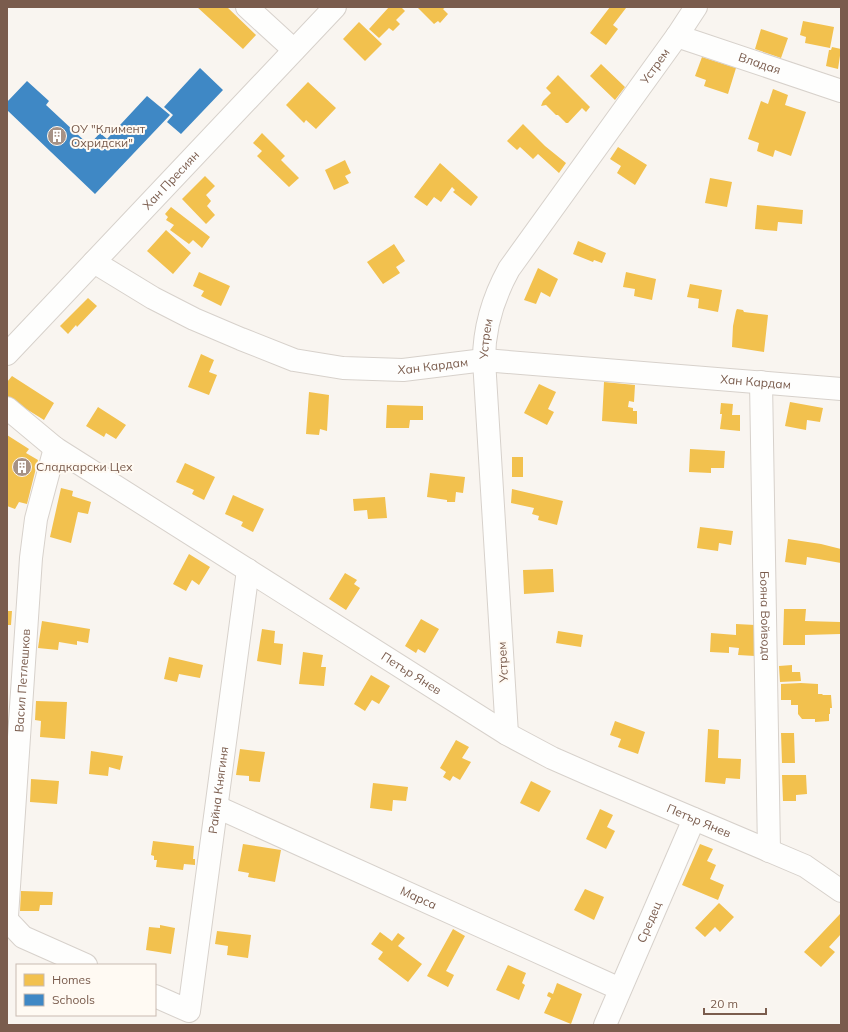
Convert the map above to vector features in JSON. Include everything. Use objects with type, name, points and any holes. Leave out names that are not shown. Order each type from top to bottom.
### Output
[{"type":"street","points":[[248,7],[294,50]]},
{"type":"street","name":"Хан Пресиян","points":[[7,354],[335,7]]},
{"type":"street","name":"Устрем","points":[[507,734],[484,360],[484,344],[494,298],[509,269],[677,36],[696,7]]},
{"type":"street","name":"Владая","points":[[677,36],[841,91]]},
{"type":"street","name":"Хан Кардам","points":[[94,262],[153,298],[194,319],[294,360],[343,368],[403,370],[484,360],[841,389]]},
{"type":"street","name":"Бояна Войвода","points":[[761,382],[769,851]]},
{"type":"street","name":"Петър Янев","points":[[7,408],[55,448],[507,734],[552,758],[804,866],[841,891]]},
{"type":"street","name":"Васил Петлешков","points":[[7,916],[33,545],[36,519],[55,448]]},
{"type":"street","name":"Райна Княгиня","points":[[156,996],[189,1011],[248,570]]},
{"type":"street","name":"Марса","points":[[217,807],[620,989]]},
{"type":"street","name":"Средец","points":[[605,1025],[694,819]]},
{"type":"street","points":[[7,920],[23,937],[84,964]]},
{"type":"building: Homes","points":[[197,7],[227,7],[256,35],[243,49]]},
{"type":"building: Homes","points":[[389,7],[401,7],[405,11],[396,20],[400,24],[393,31],[389,28],[379,38],[369,29]]},
{"type":"building: Homes","points":[[417,7],[446,7],[443,9],[448,14],[440,23],[438,21],[434,24]]},
{"type":"building: Homes","points":[[610,7],[626,8],[613,25],[618,29],[606,45],[590,33]]},
{"type":"building: Homes","points":[[803,21],[834,27],[830,48],[805,43],[806,37],[800,35]]},
{"type":"building: Homes","points":[[359,22],[382,44],[365,61],[343,39]]},
{"type":"building: Homes","points":[[761,29],[788,38],[781,58],[755,49]]},
{"type":"building: Homes","points":[[832,47],[841,49],[838,69],[826,66],[829,50],[831,50]]},
{"type":"building: Homes","points":[[702,57],[736,68],[728,94],[704,86],[706,80],[695,76]]},
{"type":"building: Homes","points":[[601,64],[625,87],[615,100],[590,76]]},
{"type":"building: Homes","points":[[558,75],[590,107],[586,112],[582,108],[568,123],[556,115],[546,105],[541,106],[543,101],[551,93],[546,88]]},
{"type":"building: Homes","points":[[308,82],[336,108],[316,129],[306,120],[304,123],[286,105]]},
{"type":"building: Homes","points":[[773,89],[788,95],[785,105],[806,112],[791,156],[775,150],[773,157],[757,151],[759,143],[748,139],[761,101],[768,104]]},
{"type":"building: Homes","points":[[523,124],[545,146],[566,163],[559,173],[538,154],[533,159],[520,147],[517,150],[507,141]]},
{"type":"building: Homes","points":[[262,133],[285,156],[281,160],[299,178],[289,187],[257,156],[262,151],[253,143]]},
{"type":"building: Homes","points":[[618,147],[647,165],[635,185],[617,173],[621,166],[610,159]]},
{"type":"building: Homes","points":[[345,160],[351,173],[345,176],[349,183],[334,190],[325,170]]},
{"type":"building: Homes","points":[[440,163],[478,197],[471,206],[453,192],[455,190],[452,187],[441,202],[434,197],[427,206],[414,197]]},
{"type":"building: Homes","points":[[205,176],[215,186],[206,195],[211,201],[207,206],[215,215],[206,224],[182,199]]},
{"type":"building: Homes","points":[[710,178],[732,182],[727,207],[705,203]]},
{"type":"building: Homes","points":[[757,205],[803,210],[802,224],[778,222],[777,231],[755,229]]},
{"type":"building: Homes","points":[[171,207],[210,237],[202,248],[193,240],[189,244],[170,230],[174,225],[166,220],[168,217],[165,214]]},
{"type":"building: Homes","points":[[166,230],[191,253],[173,274],[147,251]]},
{"type":"building: Homes","points":[[578,241],[606,253],[602,263],[594,260],[593,262],[573,254]]},
{"type":"building: Homes","points":[[394,244],[405,261],[396,267],[400,273],[383,284],[367,262]]},
{"type":"building: Homes","points":[[538,268],[558,279],[550,297],[541,292],[536,304],[524,300]]},
{"type":"building: Homes","points":[[199,272],[230,286],[221,306],[201,296],[204,291],[193,286]]},
{"type":"building: Homes","points":[[626,272],[656,279],[652,300],[634,296],[635,289],[623,287]]},
{"type":"building: Homes","points":[[690,284],[722,290],[718,312],[698,308],[699,299],[687,297]]},
{"type":"building: Homes","points":[[88,298],[97,306],[77,327],[76,325],[68,334],[60,326]]},
{"type":"building: Homes","points":[[737,309],[743,310],[744,312],[768,315],[764,352],[732,347],[733,326]]},
{"type":"building: Homes","points":[[201,354],[214,360],[209,372],[217,375],[209,395],[188,387]]},
{"type":"building: Homes","points":[[12,376],[54,403],[44,420],[7,397],[7,382]]},
{"type":"building: Homes","points":[[604,382],[635,385],[634,402],[629,401],[628,407],[633,408],[633,411],[637,411],[637,424],[602,421]]},
{"type":"building: Homes","points":[[539,384],[556,392],[548,409],[554,412],[547,425],[524,413]]},
{"type":"building: Homes","points":[[309,392],[329,395],[327,431],[320,429],[319,435],[306,434]]},
{"type":"building: Homes","points":[[790,402],[823,408],[820,422],[807,420],[806,430],[785,426]]},
{"type":"building: Homes","points":[[721,403],[733,404],[732,415],[740,415],[740,431],[720,429],[722,414],[720,414]]},
{"type":"building: Homes","points":[[387,405],[423,406],[423,420],[410,420],[409,428],[386,428]]},
{"type":"building: Homes","points":[[98,407],[126,425],[116,439],[106,433],[104,437],[86,426]]},
{"type":"building: Homes","name":"Сладкарски Цех","points":[[7,435],[29,449],[26,453],[38,460],[27,504],[19,502],[15,509],[7,506]]},
{"type":"building: Homes","points":[[690,449],[725,451],[724,468],[711,468],[711,473],[689,472]]},
{"type":"building: Homes","points":[[512,457],[523,457],[523,477],[512,477]]},
{"type":"building: Homes","points":[[185,463],[215,477],[204,500],[192,494],[194,490],[176,482]]},
{"type":"building: Homes","points":[[430,473],[465,477],[463,493],[456,492],[455,502],[447,502],[447,500],[427,497]]},
{"type":"building: Homes","points":[[61,488],[73,491],[72,496],[91,502],[88,514],[78,512],[71,543],[50,537]]},
{"type":"building: Homes","points":[[512,489],[563,501],[557,525],[538,520],[539,516],[532,514],[534,508],[511,503]]},
{"type":"building: Homes","points":[[233,495],[264,509],[253,532],[241,526],[243,522],[225,514]]},
{"type":"building: Homes","points":[[385,497],[387,518],[368,519],[367,510],[354,511],[353,499]]},
{"type":"building: Homes","points":[[700,527],[733,531],[731,545],[719,543],[718,551],[697,548]]},
{"type":"building: Homes","points":[[788,539],[821,544],[841,549],[841,563],[807,557],[806,565],[785,562]]},
{"type":"building: Homes","points":[[189,554],[210,567],[199,585],[192,580],[186,591],[173,584]]},
{"type":"building: Homes","points":[[553,569],[554,592],[524,594],[523,570]]},
{"type":"building: Homes","points":[[345,573],[357,580],[354,584],[360,588],[346,610],[329,599]]},
{"type":"building: Homes","points":[[784,609],[806,609],[805,621],[840,622],[840,634],[805,635],[805,645],[783,645]]},
{"type":"building: Homes","points":[[7,611],[12,611],[11,625],[7,625]]},
{"type":"building: Homes","points":[[421,619],[439,629],[425,653],[418,649],[416,653],[405,646]]},
{"type":"building: Homes","points":[[42,621],[90,629],[88,643],[77,641],[77,645],[59,642],[58,650],[38,648]]},
{"type":"building: Homes","points":[[736,624],[755,625],[755,656],[738,655],[739,648],[729,647],[729,653],[710,652],[711,633],[736,635]]},
{"type":"building: Homes","points":[[262,629],[275,631],[274,643],[283,644],[281,665],[257,661]]},
{"type":"building: Homes","points":[[558,631],[583,635],[581,647],[556,643]]},
{"type":"building: Homes","points":[[303,652],[323,655],[321,667],[326,667],[324,686],[299,684]]},
{"type":"building: Homes","points":[[169,657],[203,665],[200,678],[179,674],[177,682],[164,679]]},
{"type":"building: Homes","points":[[792,665],[792,672],[800,672],[801,681],[780,682],[779,666]]},
{"type":"building: Homes","points":[[371,675],[390,686],[379,704],[372,700],[365,711],[354,704]]},
{"type":"building: Homes","points":[[781,684],[818,684],[818,694],[831,695],[832,708],[830,708],[829,721],[815,722],[815,719],[802,719],[798,714],[798,705],[791,705],[791,700],[781,700]]},
{"type":"building: Homes","points":[[36,701],[67,702],[65,739],[40,737],[41,721],[35,720]]},
{"type":"building: Homes","points":[[615,721],[645,732],[638,754],[618,747],[621,739],[610,735]]},
{"type":"building: Homes","points":[[708,729],[719,730],[718,758],[741,759],[740,779],[726,778],[725,784],[705,782]]},
{"type":"building: Homes","points":[[781,733],[794,733],[795,763],[782,763]]},
{"type":"building: Homes","points":[[456,740],[469,747],[462,758],[471,762],[460,780],[453,776],[450,781],[443,777],[446,772],[440,768]]},
{"type":"building: Homes","points":[[240,749],[265,752],[260,782],[249,781],[249,776],[236,775]]},
{"type":"building: Homes","points":[[91,751],[123,756],[120,770],[109,767],[108,776],[89,774]]},
{"type":"building: Homes","points":[[782,775],[806,775],[807,794],[796,795],[796,801],[783,801]]},
{"type":"building: Homes","points":[[31,779],[59,781],[57,804],[30,802]]},
{"type":"building: Homes","points":[[531,781],[551,791],[539,812],[520,803]]},
{"type":"building: Homes","points":[[373,783],[408,787],[406,801],[393,800],[392,811],[370,808]]},
{"type":"building: Homes","points":[[600,809],[613,815],[607,827],[615,831],[606,849],[586,839]]},
{"type":"building: Homes","points":[[153,841],[194,846],[193,859],[195,859],[195,865],[184,864],[183,870],[156,867],[157,860],[154,860],[154,856],[151,855]]},
{"type":"building: Homes","points":[[243,844],[281,850],[275,882],[248,877],[249,873],[238,871]]},
{"type":"building: Homes","points":[[700,844],[713,849],[707,861],[716,865],[710,879],[724,885],[718,900],[682,885]]},
{"type":"building: Homes","points":[[585,889],[604,897],[594,920],[574,910]]},
{"type":"building: Homes","points":[[21,891],[53,892],[52,905],[40,905],[39,911],[20,911]]},
{"type":"building: Homes","points":[[719,903],[734,917],[720,932],[715,927],[705,937],[695,928]]},
{"type":"building: Homes","points":[[840,914],[841,934],[829,947],[835,952],[821,967],[804,952]]},
{"type":"building: Homes","points":[[160,925],[175,928],[171,954],[146,950],[149,927],[160,928]]},
{"type":"building: Homes","points":[[453,929],[465,936],[446,971],[454,975],[448,987],[427,976]]},
{"type":"building: Homes","points":[[217,931],[251,935],[248,958],[227,955],[228,946],[215,944]]},
{"type":"building: Homes","points":[[380,932],[392,941],[398,933],[405,938],[398,946],[422,964],[408,982],[378,959],[383,952],[371,944]]},
{"type":"building: Homes","points":[[508,965],[526,973],[522,983],[525,985],[519,1000],[496,990]]},
{"type":"building: Homes","points":[[557,983],[582,994],[571,1024],[544,1013],[551,998],[547,996],[548,993],[553,994]]},
{"type":"building: Schools","points":[[200,68],[223,90],[181,134],[167,122],[173,115],[164,107]]},
{"type":"building: Schools","name":"ОУ \"Климент Охридски\"","points":[[27,81],[49,101],[46,105],[89,145],[100,133],[107,139],[147,96],[170,115],[95,194],[7,110],[7,102]]},
{"type":"place","name":"ОУ \"Климент Охридски\"","points":[[57,136]]},
{"type":"place","name":"Сладкарски Цех","points":[[22,467]]}]
